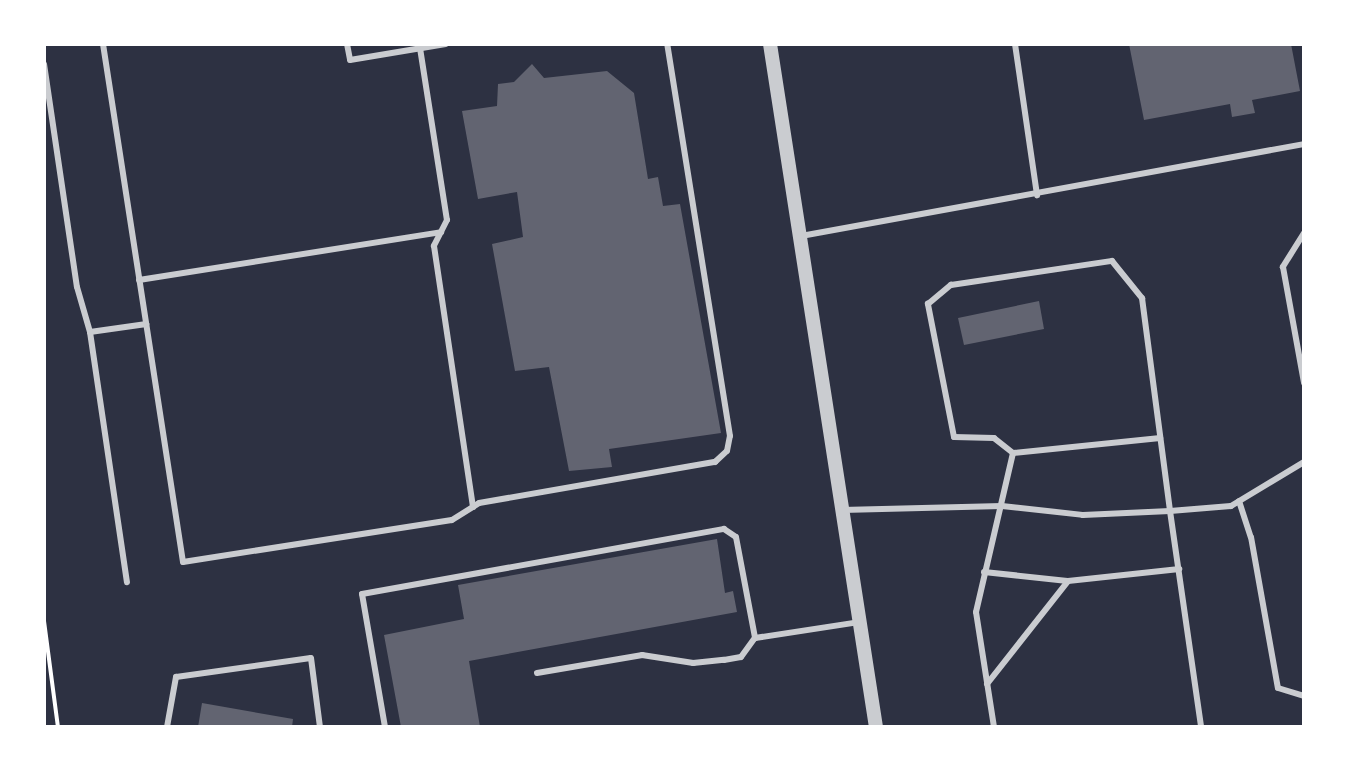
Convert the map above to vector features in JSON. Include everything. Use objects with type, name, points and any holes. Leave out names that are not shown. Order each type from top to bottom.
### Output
[{"type":"street","points":[[770,44],[876,727]]},
{"type":"lane","points":[[103,44],[183,562],[452,520],[473,507],[715,462],[727,451],[730,436],[667,44]]},
{"type":"lane","points":[[347,44],[350,60],[446,44]]},
{"type":"lane","points":[[1015,44],[1037,195]]},
{"type":"lane","points":[[420,48],[447,220],[434,246],[473,507]]},
{"type":"lane","points":[[44,64],[77,287],[90,332],[127,582]]},
{"type":"lane","points":[[798,237],[1304,144]]},
{"type":"lane","points":[[139,280],[441,232]]},
{"type":"lane","points":[[1304,233],[1283,267],[1304,383]]},
{"type":"lane","points":[[1160,438],[1013,453],[994,438],[954,437],[928,304],[951,285],[1112,261],[1142,298],[1201,727]]},
{"type":"lane","points":[[90,332],[146,324]]},
{"type":"lane","points":[[994,727],[976,612],[1013,453]]},
{"type":"lane","points":[[842,510],[1002,506],[1083,515],[1170,511],[1239,501],[1304,462]]},
{"type":"lane","points":[[1239,501],[1251,537],[1278,688],[1304,696]]},
{"type":"lane","points":[[385,727],[362,594],[724,529],[736,537],[755,638]]},
{"type":"lane","points":[[984,572],[1068,581],[1179,569]]},
{"type":"lane","points":[[987,684],[1068,581]]},
{"type":"lane","points":[[537,673],[642,655],[693,663],[741,657],[755,638],[859,622]]},
{"type":"lane","points":[[167,727],[176,677],[311,658],[320,727]]},
{"type":"path","points":[[44,621],[58,727]]},
{"type":"building","points":[[1129,44],[1291,44],[1300,91],[1252,100],[1255,113],[1232,117],[1230,104],[1144,120]]},
{"type":"building","points":[[532,64],[544,78],[607,71],[634,93],[648,179],[658,177],[663,206],[680,204],[721,433],[609,449],[612,467],[569,471],[549,367],[515,371],[492,244],[523,237],[517,192],[478,199],[462,111],[497,106],[498,84],[514,82]]},
{"type":"building","points":[[1039,301],[1044,329],[964,345],[958,318]]},
{"type":"building","points":[[717,539],[725,593],[733,591],[737,612],[469,661],[480,727],[401,727],[384,635],[464,619],[458,585]]},
{"type":"building","points":[[202,703],[293,719],[292,727],[198,727]]}]
